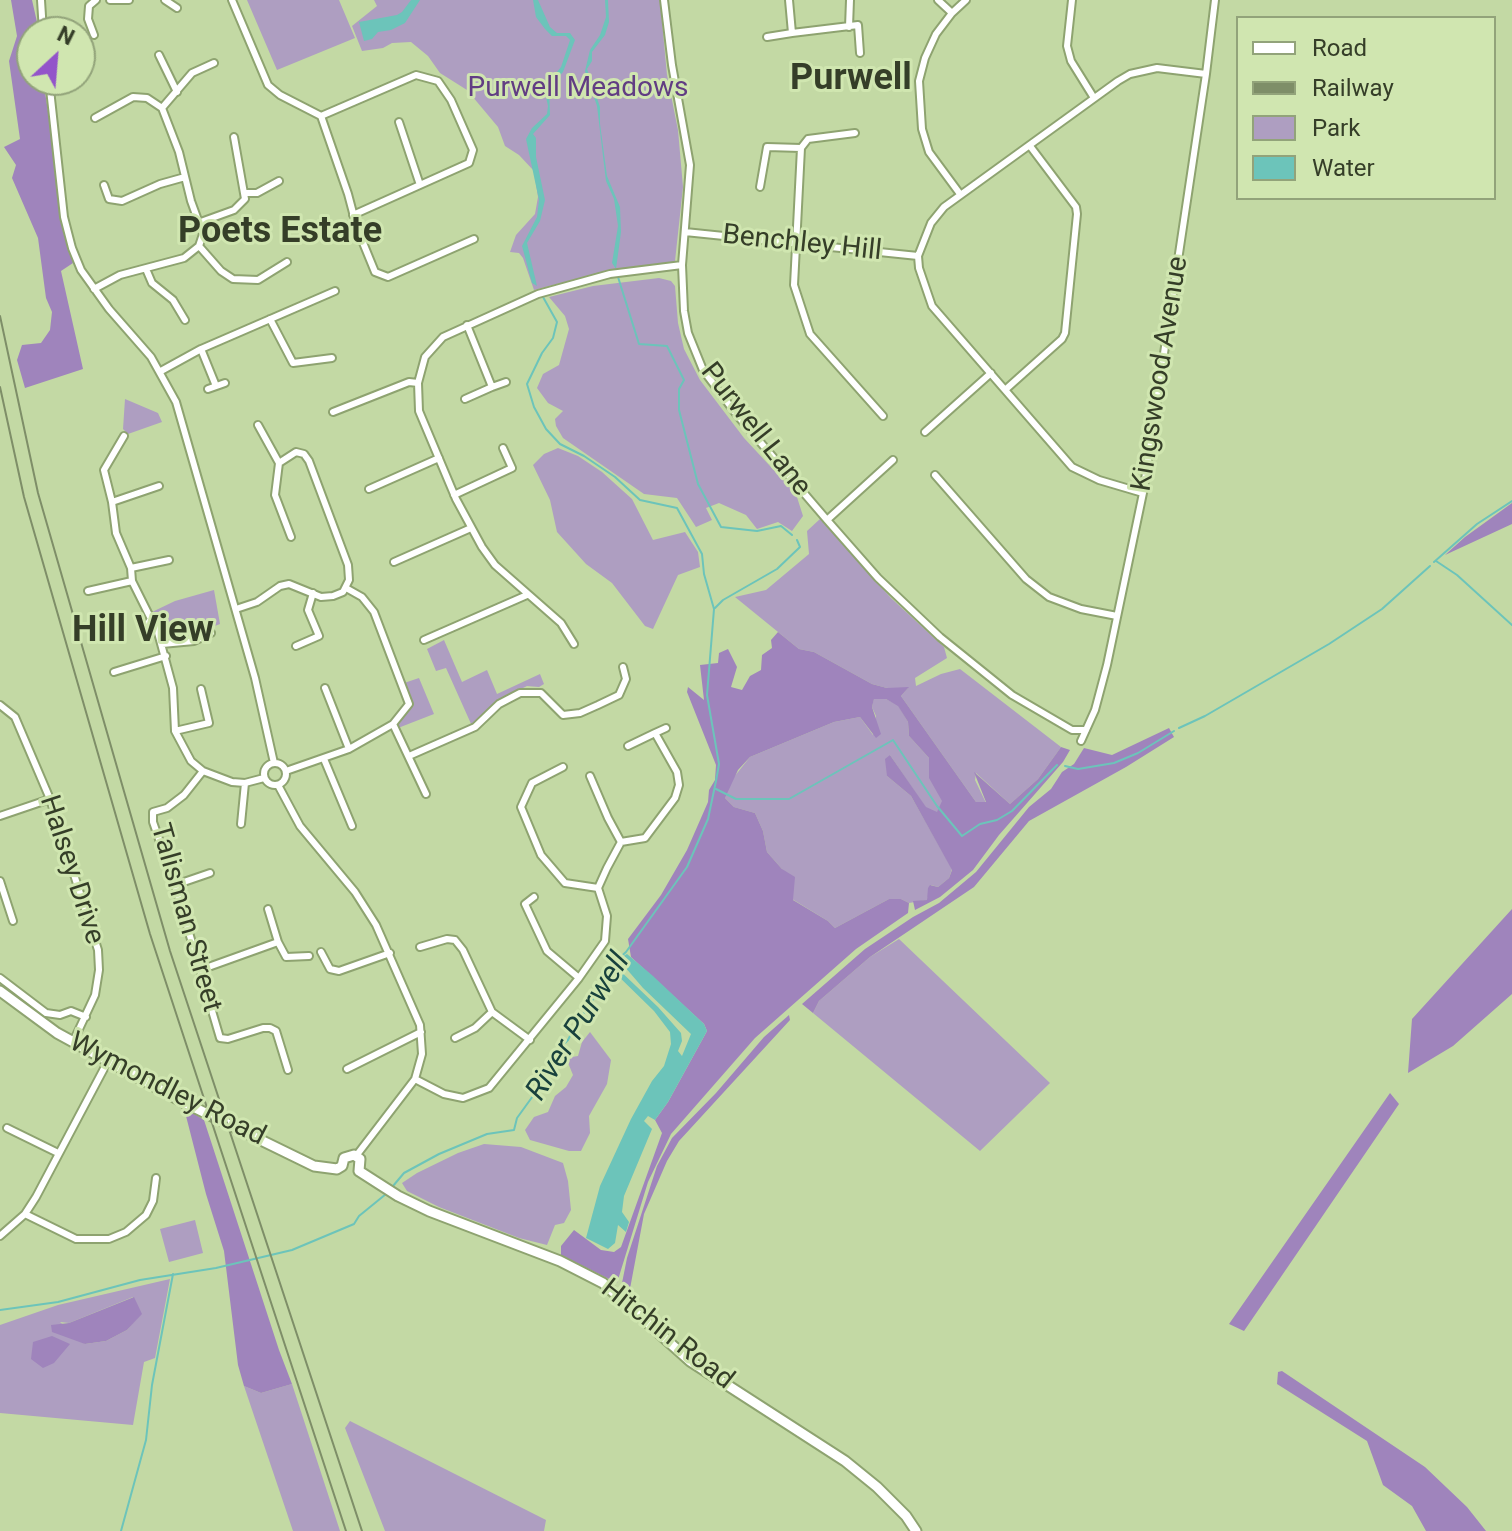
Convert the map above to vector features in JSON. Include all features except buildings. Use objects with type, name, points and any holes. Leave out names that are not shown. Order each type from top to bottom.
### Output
[{"type":"street","points":[[110,0],[129,0]]},
{"type":"street","points":[[165,0],[177,8]]},
{"type":"street","points":[[232,0],[268,85],[280,95],[321,116],[375,272],[388,277],[474,239]]},
{"type":"street","name":"Purwell Lane","points":[[664,0],[690,165],[682,288],[688,333],[703,370],[737,415],[878,578],[940,637],[997,685],[1072,730],[1086,730]]},
{"type":"street","points":[[789,0],[792,33]]},
{"type":"street","points":[[849,27],[850,0]]},
{"type":"street","points":[[938,0],[952,13]]},
{"type":"street","points":[[960,194],[929,152],[919,108],[919,81],[936,34],[966,0]]},
{"type":"street","points":[[1072,0],[1067,46],[1071,61],[1094,98]]},
{"type":"street","name":"Kingswood Avenue","points":[[1081,741],[1100,692],[1143,493],[1215,0]]},
{"type":"street","points":[[767,37],[858,25],[860,53]]},
{"type":"street","points":[[159,55],[177,92]]},
{"type":"street","points":[[162,108],[192,73],[214,63]]},
{"type":"street","points":[[1143,493],[1099,480],[1072,467],[932,306],[918,256],[931,223],[944,207],[1118,81],[1157,68],[1206,74]]},
{"type":"street","points":[[321,116],[416,75],[438,81],[451,100],[473,150],[469,163],[353,215]]},
{"type":"street","points":[[51,96],[64,217],[81,270],[161,371],[176,402],[263,708],[274,763]]},
{"type":"street","points":[[94,289],[120,275],[184,258],[199,246],[203,234],[179,152],[162,108],[147,98],[133,97],[95,118]]},
{"type":"street","points":[[399,122],[420,185]]},
{"type":"street","points":[[855,133],[808,139],[801,148],[794,285],[810,334],[883,416]]},
{"type":"street","points":[[198,223],[239,207],[245,199],[234,137]]},
{"type":"street","points":[[1005,390],[1062,339],[1067,318],[1076,207],[1030,146]]},
{"type":"street","points":[[760,187],[767,147],[801,148]]},
{"type":"street","points":[[104,185],[109,199],[116,202],[185,177]]},
{"type":"street","points":[[244,193],[257,193],[279,181]]},
{"type":"street","name":"Benchley Hill","points":[[685,232],[918,256]]},
{"type":"street","points":[[199,246],[221,271],[233,279],[258,280],[287,262]]},
{"type":"street","points":[[574,644],[561,623],[495,565],[471,528],[419,411],[418,383],[425,357],[432,347],[467,325],[546,291],[610,274],[682,265]]},
{"type":"street","points":[[146,269],[152,283],[173,300],[185,320]]},
{"type":"street","points":[[161,371],[201,349],[335,291]]},
{"type":"street","points":[[270,319],[293,363]]},
{"type":"street","points":[[467,325],[492,387]]},
{"type":"street","points":[[201,349],[216,386]]},
{"type":"street","points":[[286,369],[293,363],[332,358]]},
{"type":"street","points":[[925,432],[991,373]]},
{"type":"street","points":[[333,412],[409,382],[418,383]]},
{"type":"street","points":[[465,399],[506,382]]},
{"type":"street","points":[[208,389],[225,383]]},
{"type":"street","points":[[258,425],[279,463],[275,495],[291,537]]},
{"type":"street","points":[[124,436],[114,443],[104,470],[116,533],[131,568],[132,581],[151,619],[149,627],[157,629],[166,656],[173,688],[175,731],[191,761],[203,771],[218,778],[245,783],[264,778]]},
{"type":"street","points":[[454,495],[512,468],[503,448]]},
{"type":"street","points":[[236,609],[257,602],[284,585],[327,598],[346,588],[349,570],[309,461],[304,454],[296,452],[279,463]]},
{"type":"street","points":[[369,489],[439,458]]},
{"type":"street","points":[[827,520],[893,460]]},
{"type":"street","points":[[935,475],[1026,579],[1049,597],[1081,609],[1117,616]]},
{"type":"street","points":[[112,502],[159,486]]},
{"type":"street","points":[[394,562],[471,528]]},
{"type":"street","points":[[131,568],[169,560]]},
{"type":"street","points":[[88,591],[132,581]]},
{"type":"street","points":[[286,771],[349,749],[393,724],[409,704],[374,612],[362,597],[346,588]]},
{"type":"street","points":[[296,646],[319,636],[308,610],[313,593]]},
{"type":"street","points":[[424,640],[527,595]]},
{"type":"street","points":[[162,644],[194,641],[211,633]]},
{"type":"street","points":[[114,672],[166,656]]},
{"type":"street","points":[[409,756],[475,727],[499,704],[520,693],[541,693],[563,715],[580,713],[619,695],[626,679],[623,667]]},
{"type":"street","points":[[325,688],[349,749]]},
{"type":"street","points":[[175,731],[209,723],[201,689]]},
{"type":"street","name":"Halsey Drive","points":[[0,705],[15,717],[50,799],[98,950],[97,983],[86,1017],[73,1042]]},
{"type":"street","points":[[393,724],[426,794]]},
{"type":"street","points":[[628,746],[666,728]]},
{"type":"street","points":[[621,842],[645,838],[675,798],[679,785],[677,772],[655,733]]},
{"type":"street","points":[[324,759],[352,826]]},
{"type":"street","points":[[274,763],[280,764],[286,771],[285,778],[278,785],[268,783],[264,778],[265,768],[274,763]]},
{"type":"street","points":[[563,767],[532,783],[521,807],[541,855],[565,883],[598,888]]},
{"type":"street","name":"Talisman Street","points":[[203,771],[184,795],[167,808],[153,812],[153,822],[220,1038],[228,1039],[270,1028],[276,1031],[288,1070]]},
{"type":"street","points":[[590,776],[621,842]]},
{"type":"street","points":[[241,824],[245,783]]},
{"type":"street","points":[[278,785],[300,826],[371,916],[390,953],[421,1032],[422,1054],[415,1079],[356,1156]]},
{"type":"street","points":[[0,816],[50,799]]},
{"type":"street","points":[[415,1079],[444,1094],[463,1098],[489,1088],[579,978],[605,941],[607,916],[598,888],[621,842]]},
{"type":"street","points":[[175,885],[210,873]]},
{"type":"street","points":[[0,881],[13,921]]},
{"type":"street","points":[[534,897],[525,904],[547,951],[579,978]]},
{"type":"street","points":[[268,909],[286,957],[309,956]]},
{"type":"street","points":[[420,947],[447,939],[455,940],[463,950],[492,1012],[530,1040]]},
{"type":"street","points":[[200,970],[278,942]]},
{"type":"street","points":[[321,952],[330,969],[339,971],[390,953]]},
{"type":"street","name":"Wymondley Road","points":[[0,978],[46,1013],[60,1015],[71,1011],[86,1017]]},
{"type":"street","points":[[0,1006],[4,994]]},
{"type":"street","name":"Wymondley Road","points":[[4,994],[73,1042],[185,1103],[305,1162],[324,1169],[342,1166]]},
{"type":"street","points":[[455,1038],[475,1028],[492,1012]]},
{"type":"street","points":[[347,1069],[421,1032]]},
{"type":"street","points":[[0,1236],[25,1214],[108,1061]]},
{"type":"street","points":[[7,1128],[58,1153]]},
{"type":"street","points":[[346,1156],[356,1156],[361,1164],[359,1171],[350,1174],[342,1166],[346,1156]]},
{"type":"street","name":"Hitchin Road","points":[[359,1171],[429,1211],[568,1265],[603,1283],[690,1361],[845,1461],[877,1487],[906,1516],[916,1531]]},
{"type":"street","points":[[25,1214],[76,1239],[109,1239],[126,1232],[146,1215],[153,1201],[156,1178]]},
{"type":"green space","points":[[247,0],[339,0],[355,38],[277,70]]},
{"type":"green space","name":"Purwell Meadows","points":[[374,0],[660,0],[683,187],[675,261],[610,270],[534,290],[523,258],[519,253],[510,252],[516,235],[535,214],[538,197],[534,171],[505,146],[498,127],[467,90],[440,73],[428,56],[411,42],[392,43],[383,48],[362,51],[352,26],[377,6]]},
{"type":"green space","points":[[659,278],[671,281],[675,286],[684,349],[700,380],[744,438],[796,494],[803,516],[792,531],[778,522],[757,529],[746,515],[719,503],[706,508],[712,520],[696,527],[677,498],[644,494],[563,438],[556,426],[555,419],[563,411],[548,403],[537,388],[543,374],[559,365],[569,329],[565,316],[549,297],[593,286]]},
{"type":"green space","points":[[125,399],[158,413],[162,422],[128,434],[123,429]]},
{"type":"green space","points":[[558,448],[578,456],[602,472],[632,499],[653,540],[685,532],[698,552],[700,567],[678,575],[653,629],[645,626],[612,583],[586,564],[557,532],[550,500],[533,465],[544,454]]},
{"type":"green space","points":[[820,519],[891,598],[944,647],[947,658],[915,678],[916,686],[960,669],[1061,747],[1038,779],[1010,804],[976,773],[975,780],[986,803],[976,802],[901,696],[908,688],[872,684],[814,652],[799,649],[735,597],[766,590],[809,554],[807,531]]},
{"type":"green space","points":[[214,590],[220,624],[189,636],[165,638],[162,620],[152,612],[175,601]]},
{"type":"green space","points":[[444,640],[462,682],[487,670],[497,694],[540,674],[544,684],[527,686],[497,701],[472,726],[446,668],[436,671],[427,649]]},
{"type":"green space","points":[[419,678],[434,714],[398,728],[397,725],[412,705],[404,683]]},
{"type":"green space","points":[[874,698],[898,705],[908,722],[909,736],[929,758],[930,778],[943,801],[937,813],[926,808],[890,755],[887,776],[911,796],[952,869],[949,878],[938,887],[931,885],[927,900],[909,903],[889,899],[835,928],[792,899],[782,869],[767,852],[755,813],[734,807],[725,798],[730,782],[750,757],[834,722],[860,717],[873,735],[876,716],[872,707]]},
{"type":"green space","points":[[899,939],[1050,1083],[980,1151],[813,1013],[819,1001],[870,957]]},
{"type":"green space","points":[[590,1032],[611,1060],[607,1084],[589,1116],[590,1133],[581,1151],[569,1151],[530,1140],[525,1130],[534,1117],[548,1112],[555,1096],[566,1087],[573,1075],[566,1058],[578,1056],[582,1042]]},
{"type":"green space","points":[[484,1144],[521,1147],[563,1163],[571,1210],[564,1223],[555,1225],[547,1245],[519,1238],[439,1207],[407,1191],[402,1183],[458,1153]]},
{"type":"green space","points":[[195,1220],[203,1253],[169,1262],[160,1229]]},
{"type":"green space","points":[[170,1279],[155,1358],[144,1362],[133,1425],[0,1413],[0,1325],[58,1305]],"holes":[[[133,1297],[141,1314],[127,1330],[106,1341],[85,1344],[60,1322],[69,1323]]]},
{"type":"green space","points":[[292,1384],[340,1531],[293,1531],[244,1386],[261,1393]]},
{"type":"green space","points":[[350,1421],[546,1520],[544,1531],[385,1531],[345,1428]]},
{"type":"shaded area","points":[[11,0],[32,0],[36,16],[16,16],[16,30]]},
{"type":"shaded area","points":[[16,39],[16,96],[46,96],[61,192],[61,217],[73,263],[61,271],[83,369],[25,388],[17,360],[22,345],[41,343],[50,330],[52,312],[46,298],[38,238],[12,178],[16,165],[4,147],[20,139],[9,61]]},
{"type":"shaded area","points":[[1512,503],[1512,524],[1445,555],[1465,537]]},
{"type":"shaded area","points":[[778,632],[799,649],[814,652],[872,684],[887,688],[909,687],[901,696],[976,802],[986,802],[974,772],[1010,804],[1038,779],[1061,747],[1070,750],[973,870],[940,897],[915,910],[913,901],[927,900],[930,885],[938,887],[949,878],[952,870],[911,796],[887,776],[885,759],[890,755],[926,807],[937,812],[942,801],[929,778],[929,758],[909,736],[908,722],[898,706],[886,699],[874,699],[872,707],[881,734],[876,738],[860,717],[834,722],[750,757],[738,770],[725,798],[734,807],[755,813],[767,852],[782,869],[795,877],[793,900],[835,928],[889,899],[909,903],[908,913],[856,949],[755,1038],[671,1134],[648,1182],[617,1283],[561,1255],[561,1246],[574,1230],[601,1250],[614,1252],[621,1247],[662,1133],[655,1120],[707,1031],[704,1024],[631,957],[628,939],[661,895],[687,850],[715,780],[716,765],[687,692],[688,687],[704,700],[700,665],[718,663],[719,653],[728,649],[737,667],[731,687],[742,690],[750,676],[761,670],[762,655],[772,648],[771,640]]},
{"type":"shaded area","points":[[1169,728],[1174,737],[1029,821],[974,887],[870,957],[819,1001],[813,1013],[802,1004],[865,949],[939,903],[976,872],[1029,807],[1051,789],[1062,772],[1074,764],[1084,748],[1112,755]]},
{"type":"shaded area","points":[[1512,909],[1512,994],[1453,1046],[1408,1073],[1412,1019]]},
{"type":"shaded area","points":[[789,1015],[790,1020],[679,1141],[667,1161],[644,1214],[629,1294],[621,1288],[627,1258],[657,1166],[672,1138],[764,1037]]},
{"type":"shaded area","points":[[1390,1093],[1399,1104],[1244,1331],[1229,1324]]},
{"type":"shaded area","points":[[188,1110],[204,1120],[292,1384],[261,1393],[244,1386],[238,1365],[224,1251],[186,1116]]},
{"type":"shaded area","points":[[134,1297],[142,1314],[127,1330],[106,1341],[85,1344],[52,1332],[51,1325],[69,1323]]},
{"type":"shaded area","points":[[52,1336],[70,1344],[54,1363],[43,1368],[31,1359],[33,1342]]},
{"type":"shaded area","points":[[1282,1371],[1425,1467],[1467,1507],[1486,1531],[1426,1531],[1412,1506],[1383,1485],[1367,1441],[1277,1384],[1278,1372]]},
{"type":"water","points":[[411,0],[420,0],[405,23],[378,32],[372,39],[364,41],[359,22],[397,15]]},
{"type":"water","points":[[533,0],[538,0],[550,27],[557,33],[570,33],[575,40],[563,72],[549,87],[550,115],[533,134],[545,200],[540,221],[527,243],[537,286],[532,283],[522,246],[537,217],[539,200],[526,139],[532,128],[547,114],[544,88],[561,67],[570,40],[566,36],[552,36],[545,29],[536,17]]},
{"type":"water","points":[[605,0],[608,0],[609,22],[605,35],[592,52],[592,61],[587,69],[600,107],[607,176],[620,207],[621,232],[616,269],[612,263],[618,226],[614,199],[606,181],[597,106],[585,71],[590,50],[600,35],[606,17]]},
{"type":"water","points":[[627,954],[704,1024],[707,1031],[668,1102],[655,1120],[648,1116],[644,1121],[652,1129],[624,1196],[622,1212],[629,1222],[626,1232],[618,1225],[615,1243],[608,1249],[586,1238],[600,1186],[631,1119],[664,1066],[671,1044],[670,1032],[654,1011],[612,970],[614,965],[681,1033],[678,1051],[682,1056],[691,1034],[618,959]]},
{"type":"waterway","name":"River Purwell","points":[[618,277],[639,344],[667,346],[684,380],[679,389],[679,410],[698,484],[721,527],[757,531],[781,526],[792,535]]},
{"type":"waterway","name":"River Purwell","points":[[393,1186],[404,1173],[439,1154],[487,1134],[514,1130],[517,1118],[538,1089],[548,1068],[557,1060],[561,1047],[580,1016],[588,1010],[598,988],[687,867],[708,819],[719,764],[707,695],[714,609],[702,554],[677,508],[640,500],[615,477],[560,444],[546,429],[534,407],[527,384],[553,338],[557,322],[543,297]]},
{"type":"waterway","points":[[1434,562],[1477,524],[1512,501]]},
{"type":"waterway","name":"River Purwell","points":[[715,608],[723,600],[777,569],[800,547],[797,540]]},
{"type":"waterway","points":[[1436,561],[1457,575],[1512,625]]},
{"type":"waterway","points":[[1179,728],[1329,644],[1382,609],[1430,566]]},
{"type":"waterway","points":[[1065,766],[1078,769],[1114,763],[1138,753],[1174,731]]},
{"type":"waterway","points":[[716,789],[736,799],[789,799],[893,740],[937,806],[962,836],[980,824],[997,820],[1012,811],[1057,765]]},
{"type":"waterway","points":[[0,1310],[58,1302],[140,1280],[216,1268],[292,1250],[354,1224],[359,1216],[386,1194]]},
{"type":"waterway","points":[[121,1531],[146,1440],[152,1385],[173,1274]]},
{"type":"railway","points":[[0,316],[38,493],[170,951],[362,1531]]},
{"type":"railway","points":[[0,387],[24,497],[150,934],[346,1531]]},
{"type":"district","name":"Purwell","points":[[851,80]]},
{"type":"district","name":"Poets Estate","points":[[280,233]]},
{"type":"district","name":"Hill View","points":[[143,632]]}]
